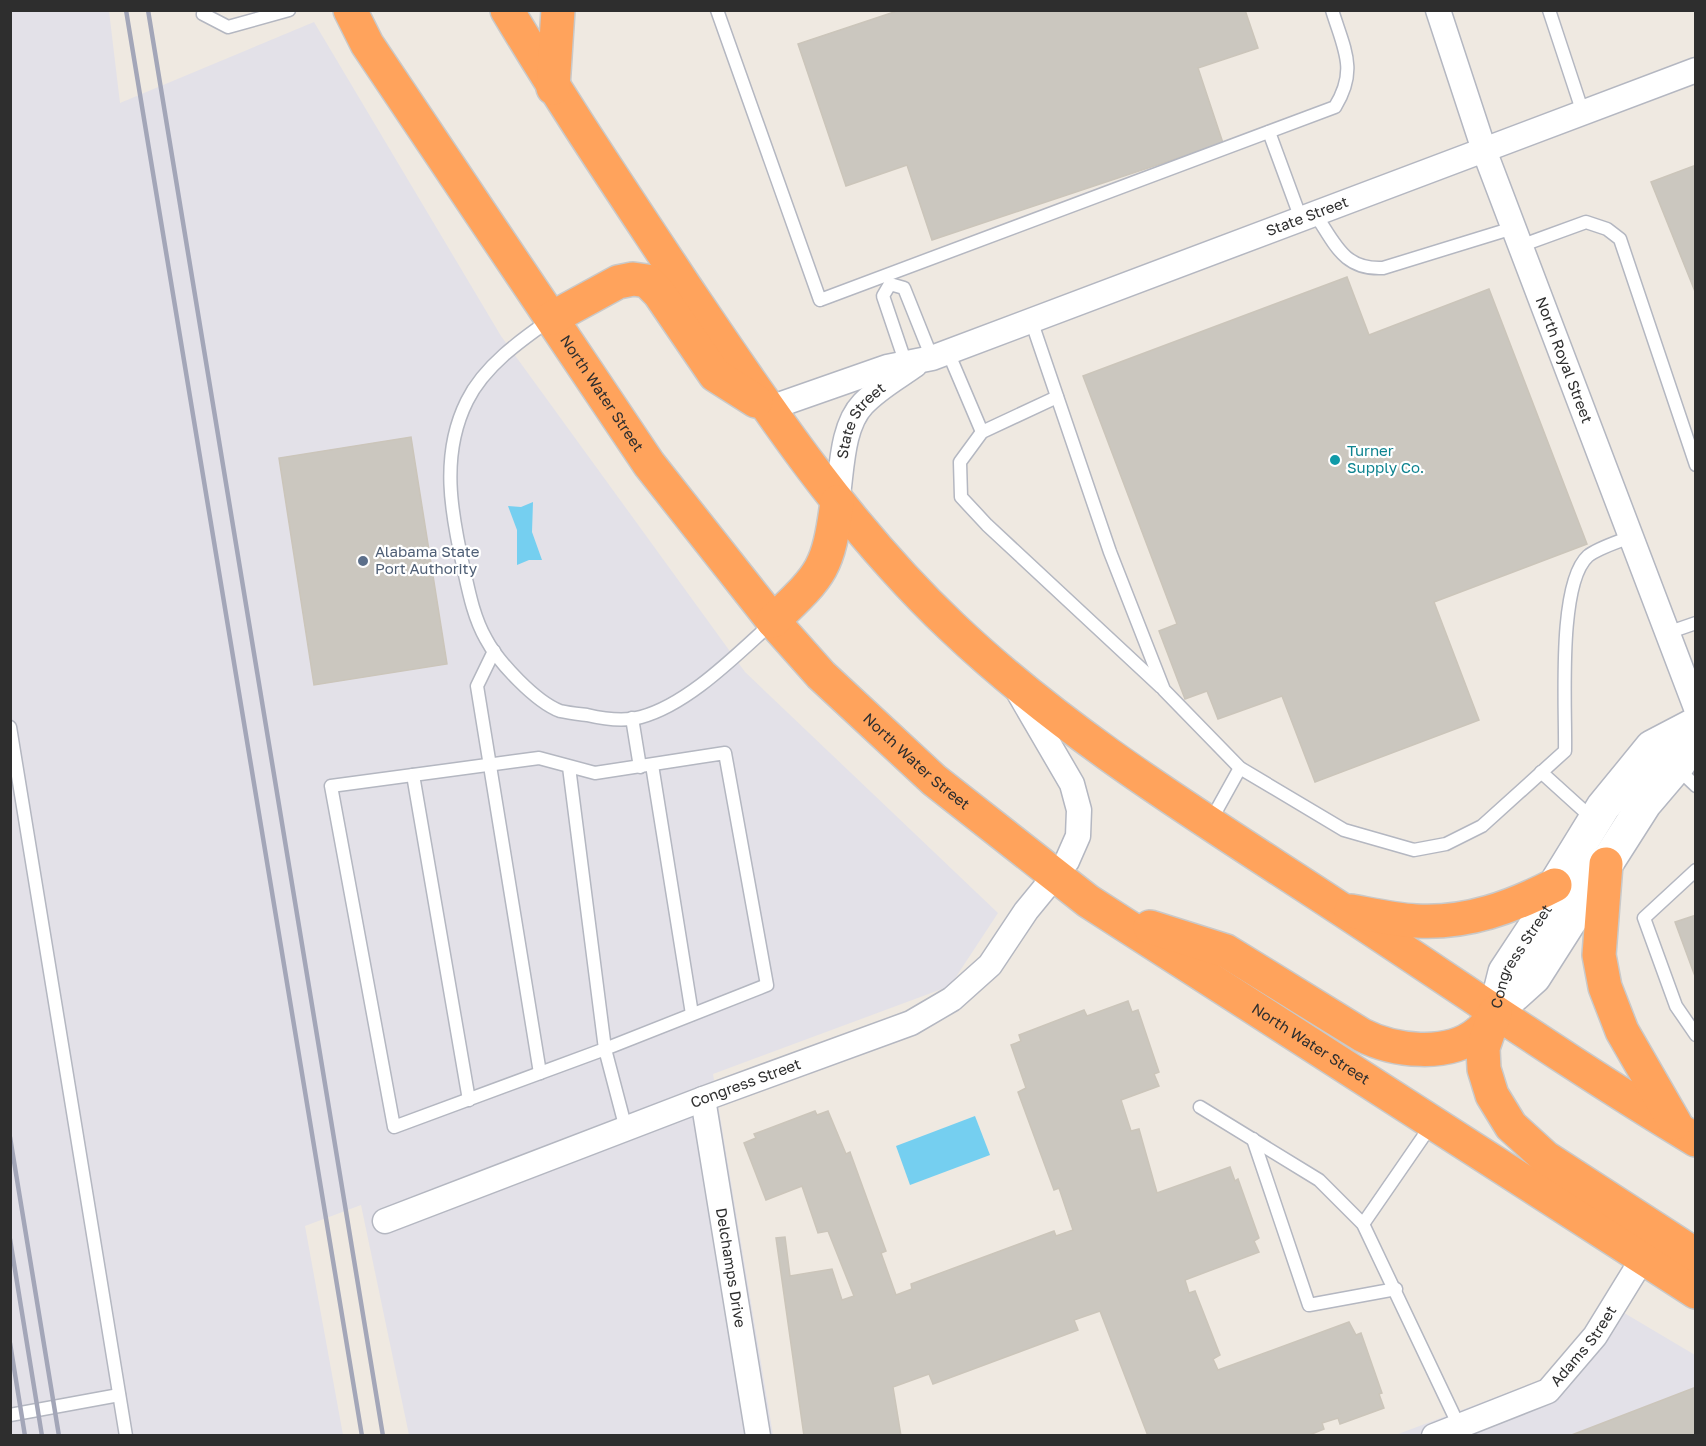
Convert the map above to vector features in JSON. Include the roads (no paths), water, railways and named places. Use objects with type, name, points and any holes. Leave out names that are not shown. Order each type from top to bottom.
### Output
[{"type":"highway","name":"North Water Street","points":[[350,10],[367,44],[649,464],[773,621],[821,675],[934,780],[1054,876],[1107,913],[1695,1292]]},
{"type":"highway","points":[[507,10],[553,88],[768,409],[837,502],[950,625],[1011,681],[1091,744],[1495,1012],[1687,1135]]},
{"type":"highway","points":[[553,88],[558,10]]},
{"type":"highway","points":[[552,318],[618,282],[633,279],[647,281],[659,293],[715,375],[768,409]]},
{"type":"highway","points":[[773,621],[821,573],[829,553],[837,502]]},
{"type":"highway","points":[[1606,864],[1599,955],[1605,987],[1614,1016],[1635,1057],[1687,1135]]},
{"type":"highway","points":[[1343,910],[1416,921],[1466,918],[1517,904],[1555,885]]},
{"type":"highway","points":[[1107,913],[1226,951],[1362,1035],[1386,1045],[1430,1048],[1458,1043],[1477,1034],[1495,1012]]},
{"type":"highway","points":[[1495,1012],[1483,1048],[1484,1069],[1492,1095],[1511,1126],[1545,1157],[1695,1255]]},
{"type":"street","name":"North Royal Street","points":[[1438,10],[1484,150],[1695,708]]},
{"type":"street","name":"State Street","points":[[768,409],[887,367],[926,359],[1695,70]]},
{"type":"street","name":"State Street","points":[[837,502],[849,428],[860,406],[873,394],[926,359]]},
{"type":"street","name":"Congress Street","points":[[385,1221],[703,1099],[911,1023],[952,999],[990,965],[1026,911],[1076,845],[1080,824],[1076,797],[1065,768],[1011,681]]},
{"type":"street","name":"Congress Street","points":[[1495,1012],[1505,972],[1548,907],[1555,885],[1595,821],[1652,747],[1695,724]]},
{"type":"street","name":"Congress Street","points":[[1495,1012],[1534,977],[1645,804],[1686,777],[1695,731]]},
{"type":"street","name":"Delchamps Drive","points":[[703,1099],[758,1436]]},
{"type":"street","name":"Adams Street","points":[[1434,1436],[1461,1431],[1548,1391],[1595,1336],[1643,1258]]},
{"type":"lane","points":[[204,10],[203,14],[228,27],[289,10]]},
{"type":"lane","points":[[717,10],[820,300],[889,280],[1335,107],[1347,88],[1348,59],[1332,10]]},
{"type":"lane","points":[[1549,10],[1583,113]]},
{"type":"lane","points":[[1269,132],[1308,217],[1348,261],[1365,269],[1383,268],[1586,222],[1607,229],[1620,239],[1695,465]]},
{"type":"lane","points":[[889,280],[883,296],[926,359],[982,432]]},
{"type":"lane","points":[[889,280],[904,288],[926,359]]},
{"type":"lane","points":[[552,318],[520,341],[487,374],[468,400],[451,450],[452,516],[472,606],[486,639],[494,651],[532,691],[559,710],[611,720],[640,718],[680,700],[773,621]]},
{"type":"lane","points":[[1031,320],[1110,552],[1164,690]]},
{"type":"lane","points":[[1057,397],[982,432],[960,462],[961,497],[987,525],[1164,690],[1240,768],[1344,830],[1414,850],[1446,844],[1482,826],[1565,750],[1567,611],[1575,577],[1588,556],[1630,537]]},
{"type":"lane","points":[[1667,633],[1695,623]]},
{"type":"lane","points":[[494,651],[477,686],[540,1073]]},
{"type":"lane","points":[[632,718],[646,766],[692,1014]]},
{"type":"lane","points":[[10,727],[126,1436]]},
{"type":"lane","points":[[725,753],[767,985],[604,1049],[394,1127],[331,786],[539,758],[569,767],[595,773],[725,753]]},
{"type":"lane","points":[[569,767],[604,1049],[626,1129]]},
{"type":"lane","points":[[1209,824],[1240,768]]},
{"type":"lane","points":[[1541,772],[1595,821]]},
{"type":"lane","points":[[413,775],[469,1100]]},
{"type":"lane","points":[[1695,870],[1644,918],[1676,1006],[1695,1035]]},
{"type":"lane","points":[[1200,1107],[1318,1180],[1363,1224],[1396,1289],[1461,1431]]},
{"type":"lane","points":[[1363,1224],[1433,1123]]},
{"type":"lane","points":[[1253,1139],[1309,1305],[1396,1289]]},
{"type":"lane","points":[[10,1415],[119,1395]]},
{"type":"water","points":[[533,502],[532,532],[542,560],[529,560],[517,565],[517,530],[508,506],[521,507]]},
{"type":"water","points":[[975,1116],[990,1155],[910,1185],[896,1146]]},
{"type":"railway","points":[[126,10],[362,1436]]},
{"type":"railway","points":[[148,10],[383,1436]]},
{"type":"railway","points":[[10,1137],[59,1436]]},
{"type":"railway","points":[[10,1239],[42,1436]]},
{"type":"railway","points":[[10,1343],[25,1436]]},
{"type":"place","name":"Turner Supply Co.","points":[[1335,460]]},
{"type":"place","name":"Alabama State Port Authority","points":[[363,561]]}]
